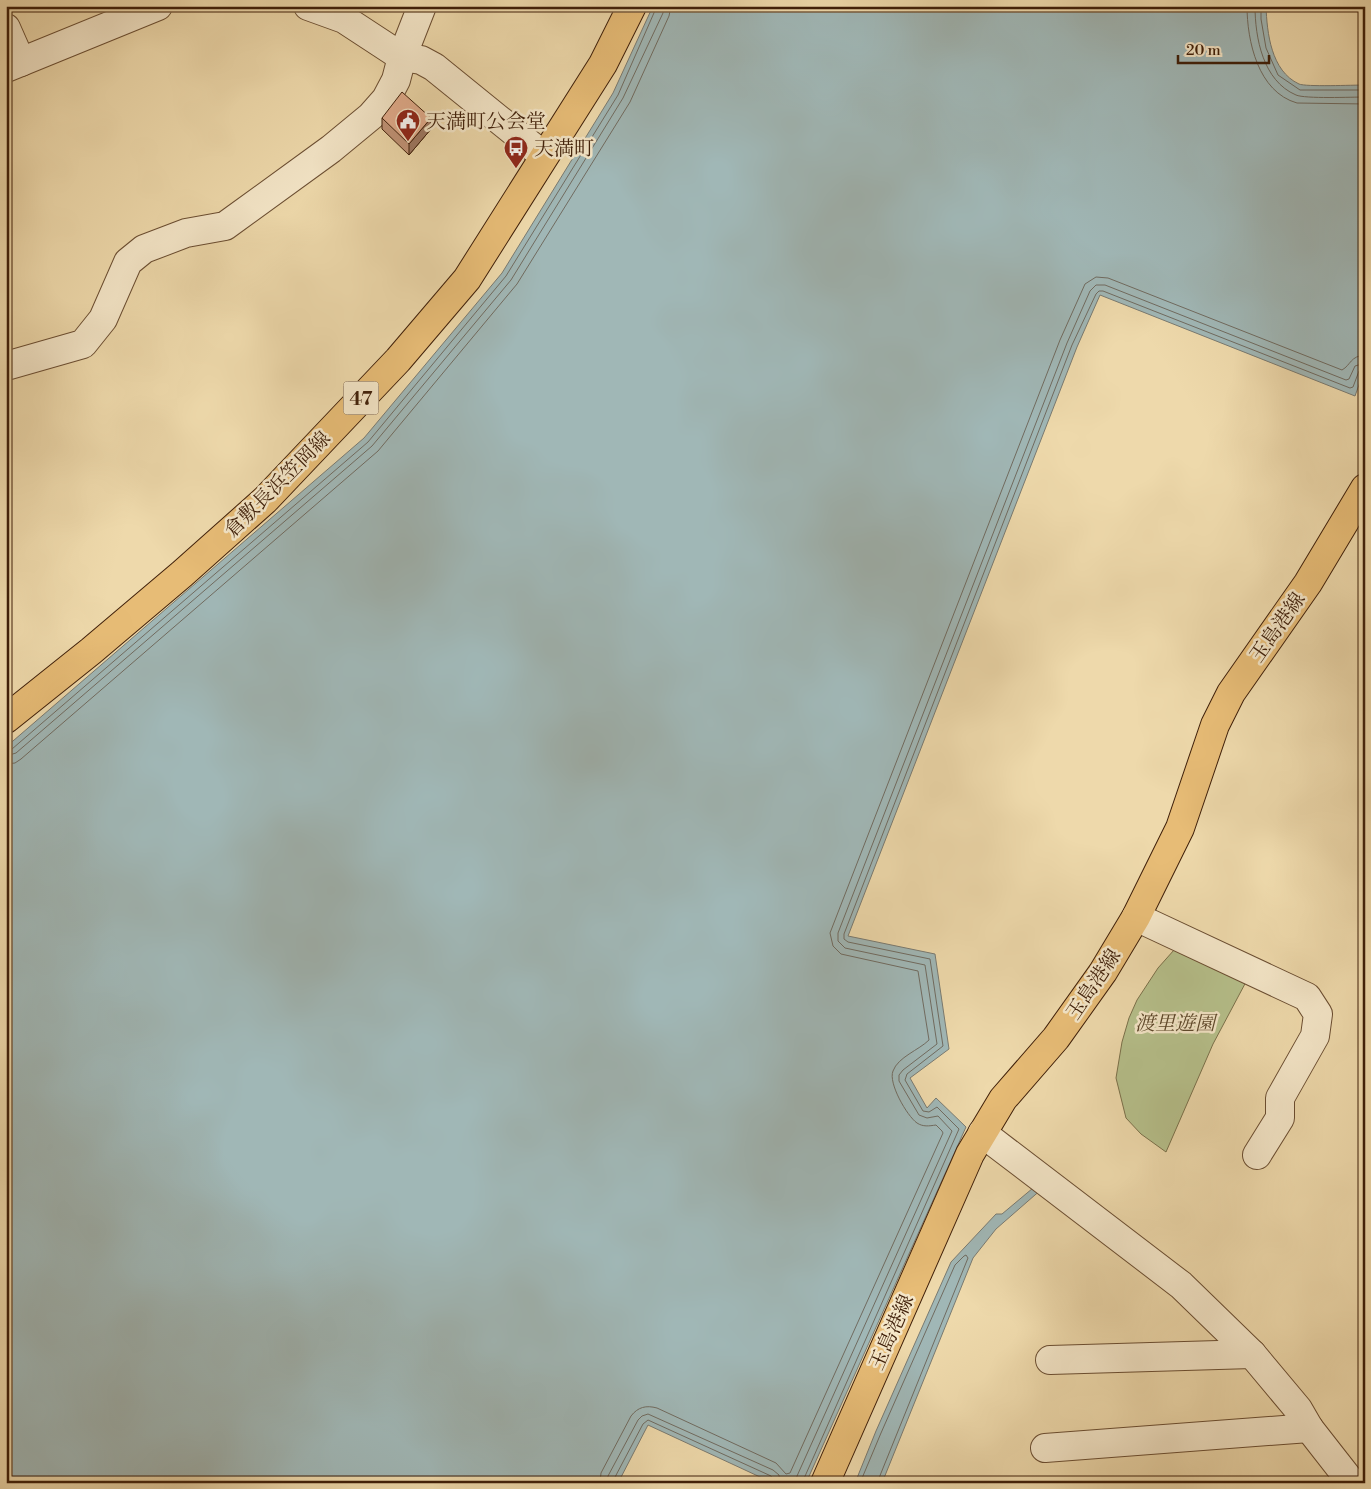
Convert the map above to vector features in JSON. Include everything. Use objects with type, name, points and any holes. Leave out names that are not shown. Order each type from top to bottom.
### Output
[{"type":"main road","name":"倉敷長浜笠岡線","points":[[6,719],[91,651],[272,493],[398,360],[467,279],[604,64],[632,6]]},
{"type":"main road","name":"玉島港線","points":[[825,1483],[966,1163],[982,1133],[1003,1099],[1056,1038],[1104,972],[1136,917],[1180,828],[1215,725],[1230,693],[1308,583],[1365,488]]},
{"type":"street","points":[[6,28],[14,65],[158,6]]},
{"type":"street","points":[[308,6],[344,19],[402,57],[421,60],[434,67],[544,156]]},
{"type":"street","points":[[6,366],[83,344],[103,319],[128,262],[144,249],[186,233],[225,226],[372,116],[386,99],[396,80],[402,57],[422,6]]},
{"type":"street","points":[[1136,917],[1307,996],[1318,1014],[1315,1036],[1280,1098],[1280,1118],[1257,1155]]},
{"type":"street","points":[[982,1133],[1181,1285],[1252,1354],[1298,1409],[1309,1428],[1352,1483]]},
{"type":"street","points":[[1050,1360],[1252,1354]]},
{"type":"street","points":[[1045,1448],[1309,1428]]},
{"type":"green space","name":"渡里遊園","points":[[1174,950],[1247,980],[1213,1044],[1166,1152],[1141,1134],[1126,1118],[1116,1078],[1122,1042],[1137,1000],[1158,968]]},
{"type":"water","points":[[653,6],[1266,6],[1272,50],[1282,70],[1290,78],[1303,85],[1365,85],[1365,368],[1355,396],[1100,295],[1077,347],[848,936],[935,954],[949,1049],[910,1078],[927,1108],[936,1098],[966,1127],[806,1483],[773,1483],[648,1425],[618,1483],[6,1483],[6,747],[364,438],[502,273],[613,93]]},
{"type":"water","points":[[1039,1183],[1043,1188],[996,1229],[973,1258],[882,1483],[855,1483],[951,1262],[996,1214],[1002,1214]]},
{"type":"building","name":"天満町公会堂","points":[[402,92],[431,118],[409,144],[382,118]]},
{"type":"place","name":"天満町公会堂","points":[[408,142]]},
{"type":"place","name":"天満町","points":[[516,169]]}]
